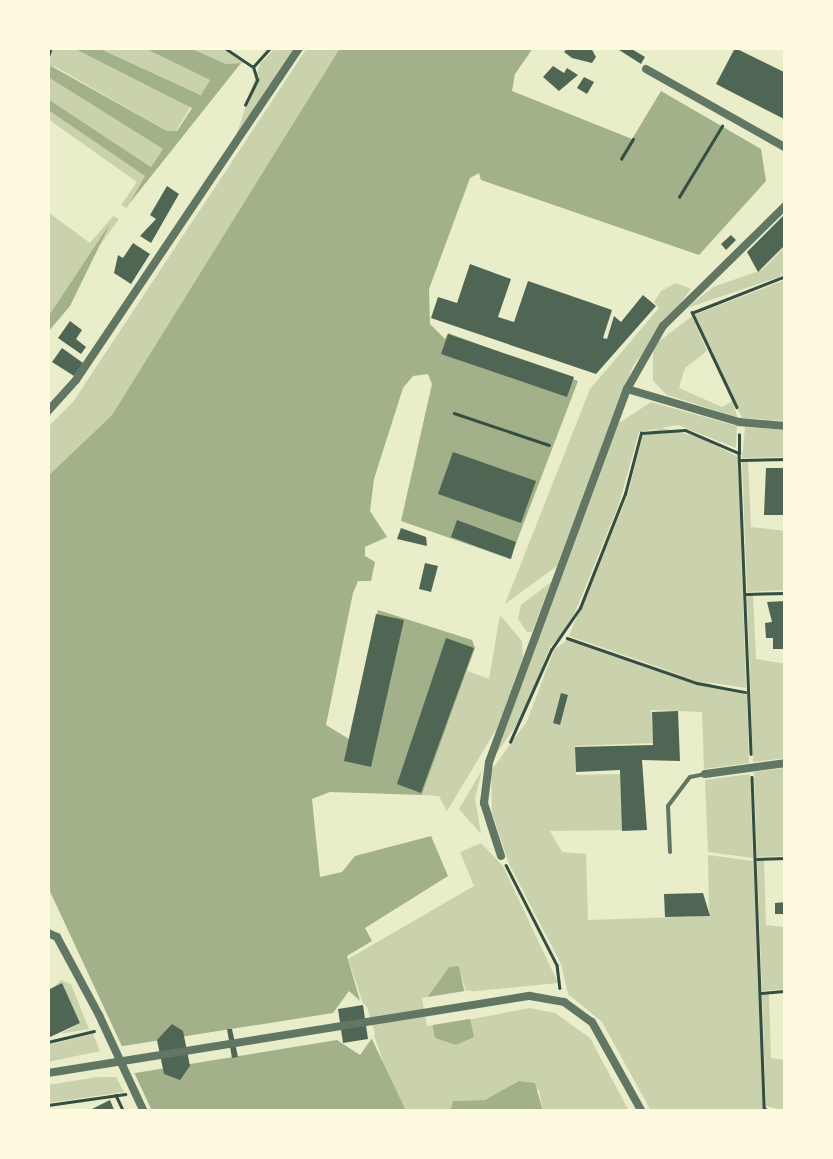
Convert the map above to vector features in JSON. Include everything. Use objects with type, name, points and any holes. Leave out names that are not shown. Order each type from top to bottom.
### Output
[{"type":"street","points":[[48,411],[76,380],[299,48]]},
{"type":"street","points":[[646,69],[786,148]]},
{"type":"street","points":[[501,856],[484,804],[490,758],[628,389],[663,326],[786,205]]},
{"type":"street","points":[[628,389],[740,422],[786,426]]},
{"type":"street","points":[[705,774],[786,763]]},
{"type":"street","points":[[48,933],[57,937],[144,1112]]},
{"type":"street","points":[[48,1074],[521,996],[556,999],[599,1030],[642,1112]]},
{"type":"lane","points":[[670,852],[668,806],[690,777],[705,774]]},
{"type":"path","points":[[48,57],[51,48]]},
{"type":"path","points":[[226,48],[253,67],[257,80],[241,116]]},
{"type":"path","points":[[253,67],[270,48]]},
{"type":"path","points":[[680,197],[722,126]]},
{"type":"path","points":[[621,159],[633,139]]},
{"type":"path","points":[[770,1112],[764,1108],[740,422],[692,312],[786,276]]},
{"type":"path","points":[[454,413],[549,445]]},
{"type":"path","points":[[490,758],[522,724],[551,650],[565,638],[619,511],[641,433],[685,430],[740,453]]},
{"type":"path","points":[[740,460],[786,459]]},
{"type":"path","points":[[745,594],[786,592]]},
{"type":"path","points":[[565,638],[697,683],[748,692]]},
{"type":"path","points":[[501,856],[560,972],[556,999]]},
{"type":"path","points":[[755,859],[786,858]]},
{"type":"path","points":[[760,993],[786,992]]},
{"type":"path","points":[[48,1042],[106,1029]]},
{"type":"path","points":[[48,1105],[135,1092]]},
{"type":"path","points":[[116,1095],[124,1112]]},
{"type":"path","points":[[56,1104],[60,1112]]},
{"type":"shaded area","points":[[54,48],[73,48],[191,106],[176,131],[167,131],[54,66],[48,77]]},
{"type":"shaded area","points":[[73,48],[98,48],[201,95],[210,80],[144,48],[190,48],[226,64],[241,63],[129,204],[145,176],[48,110],[48,99],[151,167],[163,149],[48,77],[51,66],[167,131],[177,131],[192,108]]},
{"type":"shaded area","points":[[98,48],[144,48],[210,80],[202,95]]},
{"type":"shaded area","points":[[190,48],[220,48],[245,63],[226,64]]},
{"type":"shaded area","points":[[275,48],[296,48],[236,136],[260,64]]},
{"type":"shaded area","points":[[307,48],[340,48],[112,415],[48,476],[48,427],[73,402]]},
{"type":"shaded area","points":[[340,48],[533,48],[515,74],[512,91],[632,139],[661,91],[761,149],[766,181],[699,255],[481,180],[479,173],[470,178],[429,289],[430,324],[445,339],[448,333],[578,381],[510,559],[401,521],[432,384],[428,374],[413,376],[403,388],[374,479],[370,511],[387,537],[365,547],[365,556],[375,562],[371,581],[358,581],[353,593],[326,725],[349,739],[378,610],[472,640],[475,648],[422,795],[330,792],[312,799],[320,877],[342,872],[355,856],[431,836],[448,876],[365,928],[372,941],[347,956],[370,1035],[406,1111],[152,1111],[48,887],[48,476],[112,415]]},
{"type":"shaded area","points":[[48,77],[163,149],[151,167],[48,99]]},
{"type":"shaded area","points":[[48,110],[145,176],[127,208],[121,205],[137,182],[48,119]]},
{"type":"shaded area","points":[[48,212],[90,243],[113,216],[119,219],[48,317]]},
{"type":"shaded area","points":[[111,222],[70,306],[48,332],[48,317]]},
{"type":"shaded area","points":[[785,247],[785,273],[779,277],[687,308],[713,287],[762,270]]},
{"type":"shaded area","points":[[785,280],[785,421],[742,418],[694,315]]},
{"type":"shaded area","points":[[676,283],[691,289],[633,366],[557,566],[505,604],[590,389],[659,308],[654,302],[661,291]]},
{"type":"shaded area","points":[[692,316],[707,351],[685,368],[679,388],[722,407],[733,401],[737,417],[667,395],[653,381],[653,346]]},
{"type":"shaded area","points":[[651,402],[737,426],[736,448],[678,425],[639,432],[619,504],[569,627],[550,647],[522,717],[496,754],[616,425]]},
{"type":"shaded area","points":[[745,427],[785,430],[785,457],[742,458]]},
{"type":"shaded area","points":[[661,428],[702,438],[738,457],[746,688],[699,681],[569,636],[628,494],[643,434]]},
{"type":"shaded area","points":[[742,462],[748,462],[751,527],[785,531],[785,590],[747,592]]},
{"type":"shaded area","points":[[551,582],[532,632],[527,632],[518,619],[521,605]]},
{"type":"shaded area","points":[[753,595],[756,659],[786,664],[785,758],[753,762],[747,596]]},
{"type":"shaded area","points":[[500,615],[522,641],[523,657],[497,728],[447,811],[439,796],[422,795],[467,671],[489,679]]},
{"type":"shaded area","points":[[567,640],[747,695],[749,763],[704,769],[702,712],[651,710],[653,743],[575,746],[576,775],[621,774],[623,830],[550,831],[562,852],[586,854],[588,920],[709,916],[708,855],[753,861],[766,1111],[651,1111],[602,1022],[568,994],[561,964],[509,864],[492,813],[491,771],[527,721],[554,650]]},
{"type":"shaded area","points":[[785,768],[785,856],[757,857],[754,772]]},
{"type":"shaded area","points":[[482,770],[475,798],[481,834],[459,809]]},
{"type":"shaded area","points":[[750,774],[753,858],[708,852],[705,780]]},
{"type":"shaded area","points":[[481,843],[503,866],[558,983],[466,992],[459,966],[446,971],[431,993],[432,1027],[529,1008],[555,1013],[590,1038],[629,1111],[543,1111],[539,1090],[525,1081],[485,1100],[453,1101],[450,1111],[406,1111],[392,1088],[348,959],[474,886],[460,852]]},
{"type":"shaded area","points":[[757,861],[764,861],[766,925],[785,927],[785,989],[762,991]]},
{"type":"shaded area","points":[[459,966],[474,1037],[456,1045],[435,1038],[427,998],[449,967]]},
{"type":"shaded area","points":[[61,980],[71,984],[89,1029],[60,1034],[80,1023],[62,984],[54,987]]},
{"type":"shaded area","points":[[762,994],[769,994],[771,1058],[785,1060],[785,1111],[766,1106]]},
{"type":"shaded area","points":[[93,1034],[100,1051],[48,1062],[48,1045]]},
{"type":"shaded area","points":[[116,1077],[124,1092],[48,1103],[48,1085]]},
{"type":"shaded area","points":[[519,1081],[535,1083],[543,1111],[450,1111],[453,1101],[485,1100]]},
{"type":"pier","points":[[471,990],[475,1018],[427,1026],[422,998]]},
{"type":"pier","points":[[349,991],[367,1007],[375,1034],[360,1055],[337,1040],[129,1074],[117,1047],[333,1013]]},
{"type":"building","points":[[568,48],[591,48],[596,57],[592,63],[572,58],[564,52]]},
{"type":"building","points":[[616,48],[630,48],[645,57],[641,64]]},
{"type":"building","points":[[735,48],[786,73],[786,120],[716,84]]},
{"type":"building","points":[[553,66],[578,75],[559,91],[543,77]]},
{"type":"building","points":[[584,77],[594,82],[587,94],[577,88]]},
{"type":"building","points":[[167,186],[179,194],[151,243],[140,236],[156,219],[150,215]]},
{"type":"building","points":[[786,213],[786,244],[758,272],[747,252]]},
{"type":"building","points":[[731,235],[736,240],[726,250],[721,244]]},
{"type":"building","points":[[133,243],[150,254],[131,284],[114,273],[118,255],[123,258]]},
{"type":"building","points":[[470,264],[511,279],[498,317],[514,322],[528,281],[612,310],[603,338],[607,339],[614,316],[621,322],[643,295],[656,306],[596,374],[431,318],[438,297],[457,303]]},
{"type":"building","points":[[70,321],[82,330],[76,339],[86,347],[81,354],[58,338]]},
{"type":"building","points":[[448,334],[574,377],[567,397],[441,354]]},
{"type":"building","points":[[62,348],[83,363],[74,376],[52,362]]},
{"type":"building","points":[[453,452],[536,481],[521,523],[438,494]]},
{"type":"building","points":[[766,468],[786,468],[786,515],[764,515]]},
{"type":"building","points":[[457,520],[516,542],[511,559],[451,537]]},
{"type":"building","points":[[401,528],[426,537],[427,546],[397,539]]},
{"type":"building","points":[[425,563],[438,566],[431,592],[419,589]]},
{"type":"building","points":[[786,601],[786,649],[773,649],[773,638],[766,638],[765,623],[772,622],[767,602]]},
{"type":"building","points":[[376,614],[404,620],[371,767],[344,761]]},
{"type":"building","points":[[446,638],[474,648],[421,793],[397,784]]},
{"type":"building","points":[[561,693],[568,695],[560,725],[553,723]]},
{"type":"building","points":[[678,711],[680,761],[642,760],[647,830],[622,831],[620,770],[576,772],[575,747],[653,745],[652,712]]},
{"type":"building","points":[[703,893],[710,916],[665,917],[664,894]]},
{"type":"building","points":[[786,902],[786,914],[775,914],[775,903]]},
{"type":"building","points":[[62,983],[80,1023],[48,1038],[48,990]]},
{"type":"building","points":[[363,1005],[368,1039],[343,1043],[338,1009]]},
{"type":"building","points":[[172,1024],[183,1031],[190,1066],[180,1080],[164,1074],[157,1040]]},
{"type":"building","points":[[227,1029],[232,1029],[238,1057],[232,1058]]},
{"type":"building","points":[[110,1100],[115,1112],[86,1112]]}]
